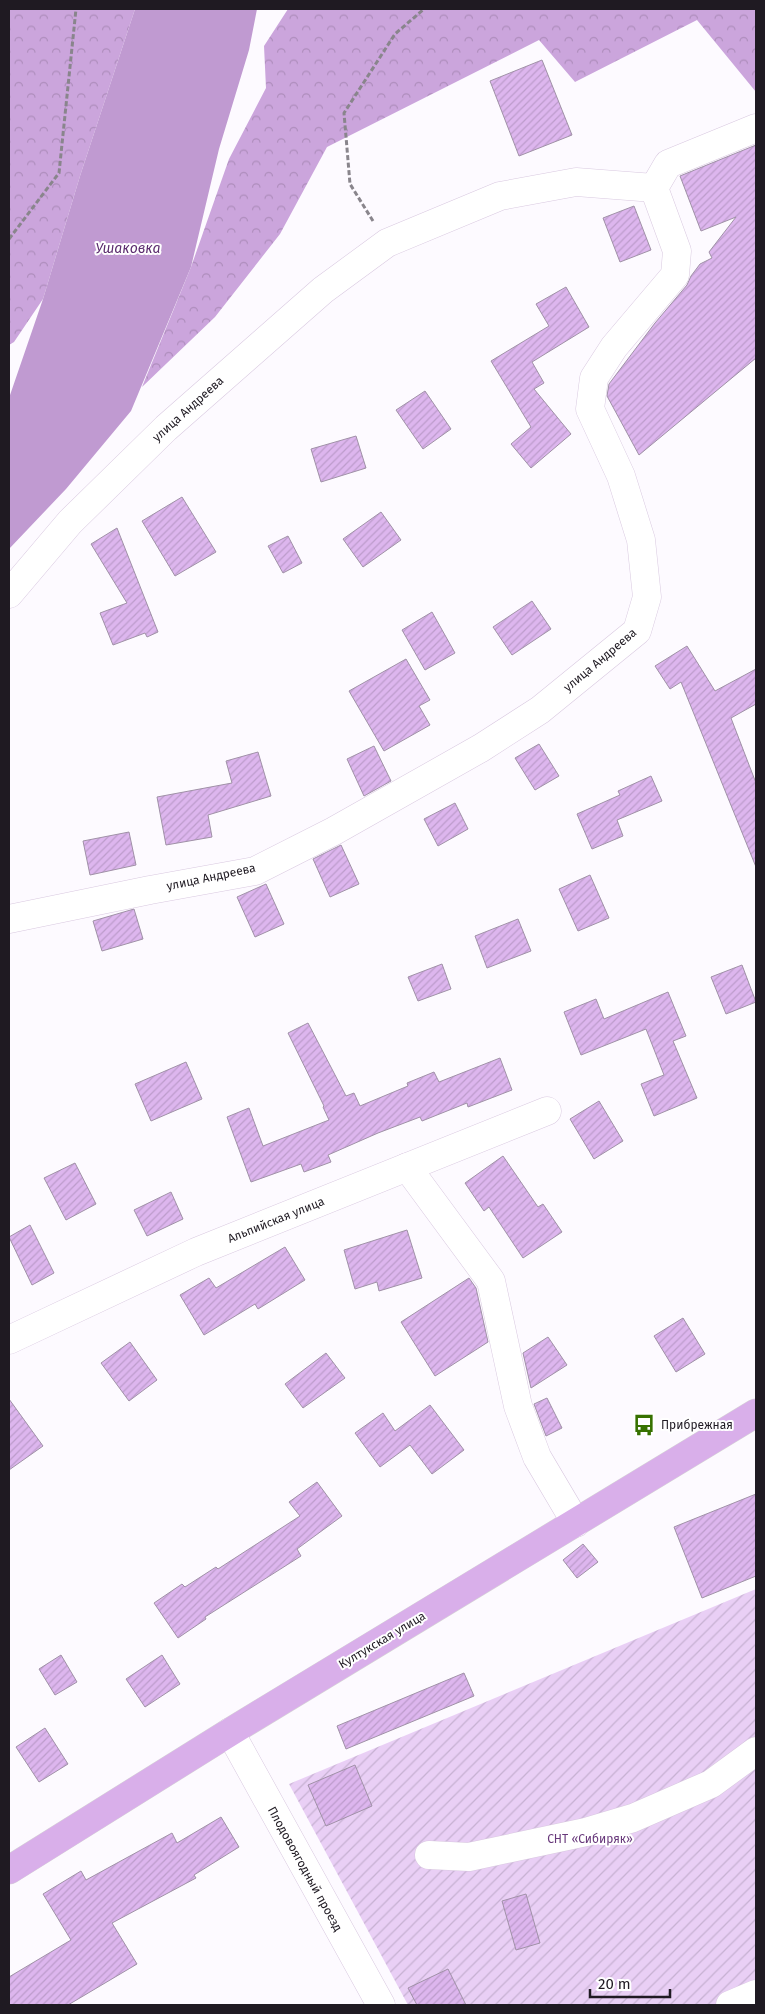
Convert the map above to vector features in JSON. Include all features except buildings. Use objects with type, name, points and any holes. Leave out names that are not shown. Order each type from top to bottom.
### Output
[{"type":"main road","name":"Култукская улица","points":[[9,1870],[230,1732],[756,1414]]},
{"type":"street","points":[[654,188],[668,164],[756,128]]},
{"type":"street","name":"улица Андреева","points":[[9,594],[70,522],[166,428],[323,290],[387,243],[500,196],[576,182],[654,188],[677,251],[675,276],[614,347],[594,378],[590,409],[621,476],[641,540],[647,597],[638,631],[540,710],[481,748],[342,826],[254,871],[9,919]]},
{"type":"street","name":"Альпийская улица","points":[[9,1340],[196,1252],[547,1111]]},
{"type":"street","points":[[407,1167],[491,1281],[518,1406],[538,1456],[576,1523]]},
{"type":"street","name":"Плодовоягодный проезд","points":[[230,1732],[381,2005]]},
{"type":"street","points":[[429,1854],[469,1857],[586,1832],[633,1818],[712,1784],[756,1751]]},
{"type":"street","points":[[730,2005],[756,1994]]},
{"type":"path","points":[[9,239],[59,173],[76,9]]},
{"type":"path","points":[[387,243],[350,184],[344,113],[394,34],[424,9]]},
{"type":"green space","points":[[9,9],[135,9],[80,176],[43,299],[14,342],[9,345]]},
{"type":"green space","points":[[288,9],[756,9],[756,92],[697,20],[575,82],[539,40],[327,147],[280,234],[215,317],[142,387],[191,267],[229,159],[266,88],[264,46]]},
{"type":"green space","name":"СНТ «Сибиряк»","points":[[756,1589],[756,2005],[408,2005],[289,1784]]},
{"type":"water","name":"Ушаковка","points":[[135,9],[257,9],[249,50],[219,149],[191,267],[131,411],[66,489],[9,549],[9,398],[43,299],[80,176]]},
{"type":"place","name":"Прибрежная","points":[[644,1425]]}]
